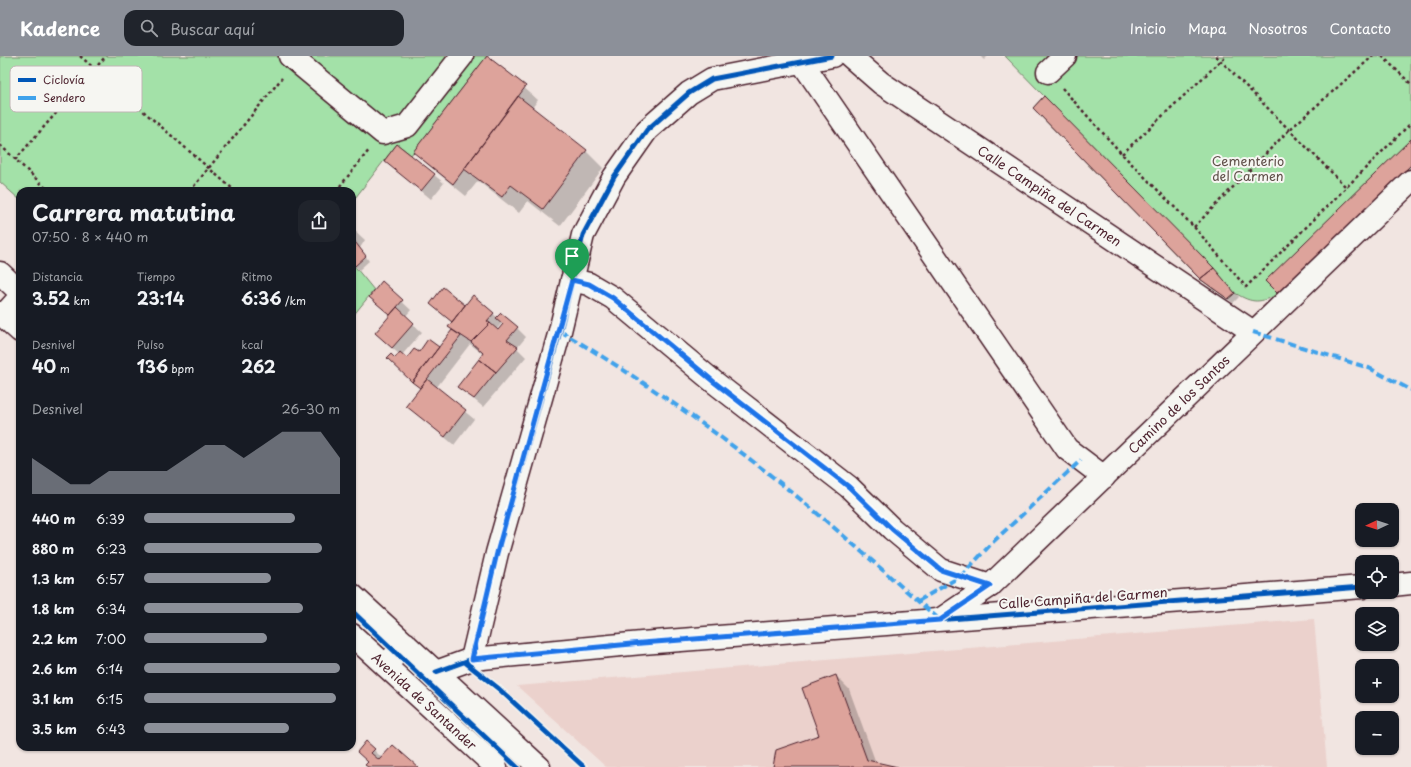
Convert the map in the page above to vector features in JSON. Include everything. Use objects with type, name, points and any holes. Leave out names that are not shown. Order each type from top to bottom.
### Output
[{"type":"street","points":[[293,58],[382,133],[407,126],[462,56]]},
{"type":"street","points":[[472,659],[497,553],[583,236],[614,177],[647,130],[689,93],[712,79],[832,56]]},
{"type":"street","name":"Calle Campiña del Carmen","points":[[850,56],[881,83],[1253,332]]},
{"type":"street","points":[[1048,72],[1065,56]]},
{"type":"street","points":[[800,61],[1067,449],[1104,477]]},
{"type":"street","name":"Camino de los Santos","points":[[940,620],[990,586],[1411,181]]},
{"type":"street","points":[[0,273],[16,288]]},
{"type":"street","name":"Calle Campiña del Carmen","points":[[572,280],[589,284],[613,298],[714,382],[849,487],[892,529],[941,570],[990,586]]},
{"type":"street","points":[[16,301],[2,314],[16,327]]},
{"type":"street","points":[[1399,584],[1411,583]]},
{"type":"street","name":"Calle Campiña del Carmen","points":[[436,672],[472,659],[642,643],[1355,588]]},
{"type":"street","points":[[356,599],[539,767]]},
{"type":"street","name":"Avenida de Santander","points":[[356,639],[496,767]]},
{"type":"street","points":[[386,666],[405,643]]},
{"type":"path","points":[[80,56],[92,66]]},
{"type":"path","points":[[98,66],[106,56]]},
{"type":"path","points":[[1216,56],[1346,187]]},
{"type":"path","points":[[1122,154],[1226,56]]},
{"type":"path","points":[[1194,227],[1289,130],[1373,56]]},
{"type":"path","points":[[1382,56],[1411,84]]},
{"type":"path","points":[[193,187],[209,169],[293,58]]},
{"type":"path","points":[[1048,72],[1122,154],[1194,227],[1246,287],[1411,123]]},
{"type":"path","points":[[142,110],[230,187]]},
{"type":"path","points":[[16,160],[58,112]]},
{"type":"path","points":[[339,187],[382,133]]},
{"type":"path","points":[[0,145],[45,187]]},
{"type":"shaded area","points":[[1314,619],[1327,767],[606,767],[517,686]]},
{"type":"green space","points":[[0,56],[487,56],[411,155],[397,144],[356,197],[356,187],[16,187],[16,196],[0,182]]},
{"type":"green space","name":"Cementerio del Carmen","points":[[1005,56],[1411,56],[1411,165],[1278,294],[1261,301],[1252,301],[1235,293],[1228,299],[1200,279],[1033,108],[1044,96]]},
{"type":"green space","points":[[356,268],[374,290],[356,312]]},
{"type":"building","points":[[487,56],[526,86],[453,184],[413,152]]},
{"type":"building","points":[[518,96],[587,150],[543,209],[511,185],[502,197],[464,169]]},
{"type":"building","points":[[1044,96],[1214,268],[1200,279],[1033,108]]},
{"type":"building","points":[[1411,139],[1411,165],[1278,294],[1265,281]]},
{"type":"building","points":[[397,144],[435,174],[421,191],[384,161]]},
{"type":"building","points":[[356,243],[366,256],[356,265]]},
{"type":"building","points":[[1214,268],[1235,293],[1228,299],[1200,279]]},
{"type":"building","points":[[382,281],[403,300],[390,315],[369,297]]},
{"type":"building","points":[[443,287],[465,305],[452,322],[430,304]]},
{"type":"building","points":[[473,295],[494,313],[487,321],[490,323],[471,342],[448,327]]},
{"type":"building","points":[[397,307],[414,323],[392,348],[375,333]]},
{"type":"building","points":[[501,313],[518,327],[507,340],[518,347],[496,372],[479,359],[483,353],[471,342],[490,323],[498,330],[503,324],[496,318]]},
{"type":"building","points":[[452,330],[461,336],[420,388],[412,382]]},
{"type":"building","points":[[428,339],[439,347],[412,382],[387,358],[391,354],[395,358],[400,352],[407,358],[414,349],[419,352]]},
{"type":"building","points":[[479,359],[496,372],[474,399],[457,387]]},
{"type":"building","points":[[427,379],[466,410],[445,437],[406,406]]},
{"type":"building","points":[[836,675],[867,760],[898,767],[773,767],[776,750],[819,735],[802,688]]},
{"type":"building","points":[[366,741],[375,749],[371,753],[379,760],[393,745],[418,767],[368,767],[365,765],[368,762],[357,752]]},
{"type":"marked path","points":[[560,331],[643,383],[696,419],[748,458],[816,513],[940,620]]},
{"type":"marked path","points":[[1253,332],[1369,368],[1411,390]]},
{"type":"marked path","points":[[918,601],[961,576],[994,541],[1081,460]]},
{"type":"cycle path","points":[[472,659],[497,553],[560,331],[583,235],[614,177],[647,130],[689,93],[712,79],[832,56]]},
{"type":"cycle path","points":[[436,672],[472,659],[642,643],[1355,588]]},
{"type":"cycle path","points":[[356,615],[517,767]]},
{"type":"cycle path","points":[[465,662],[499,689],[584,767]]},
{"type":"route","points":[[572,280],[589,284],[613,298],[714,382],[849,487],[892,529],[941,570],[990,586],[940,620],[642,643],[472,659],[497,553],[532,425],[560,332],[572,280]]}]
